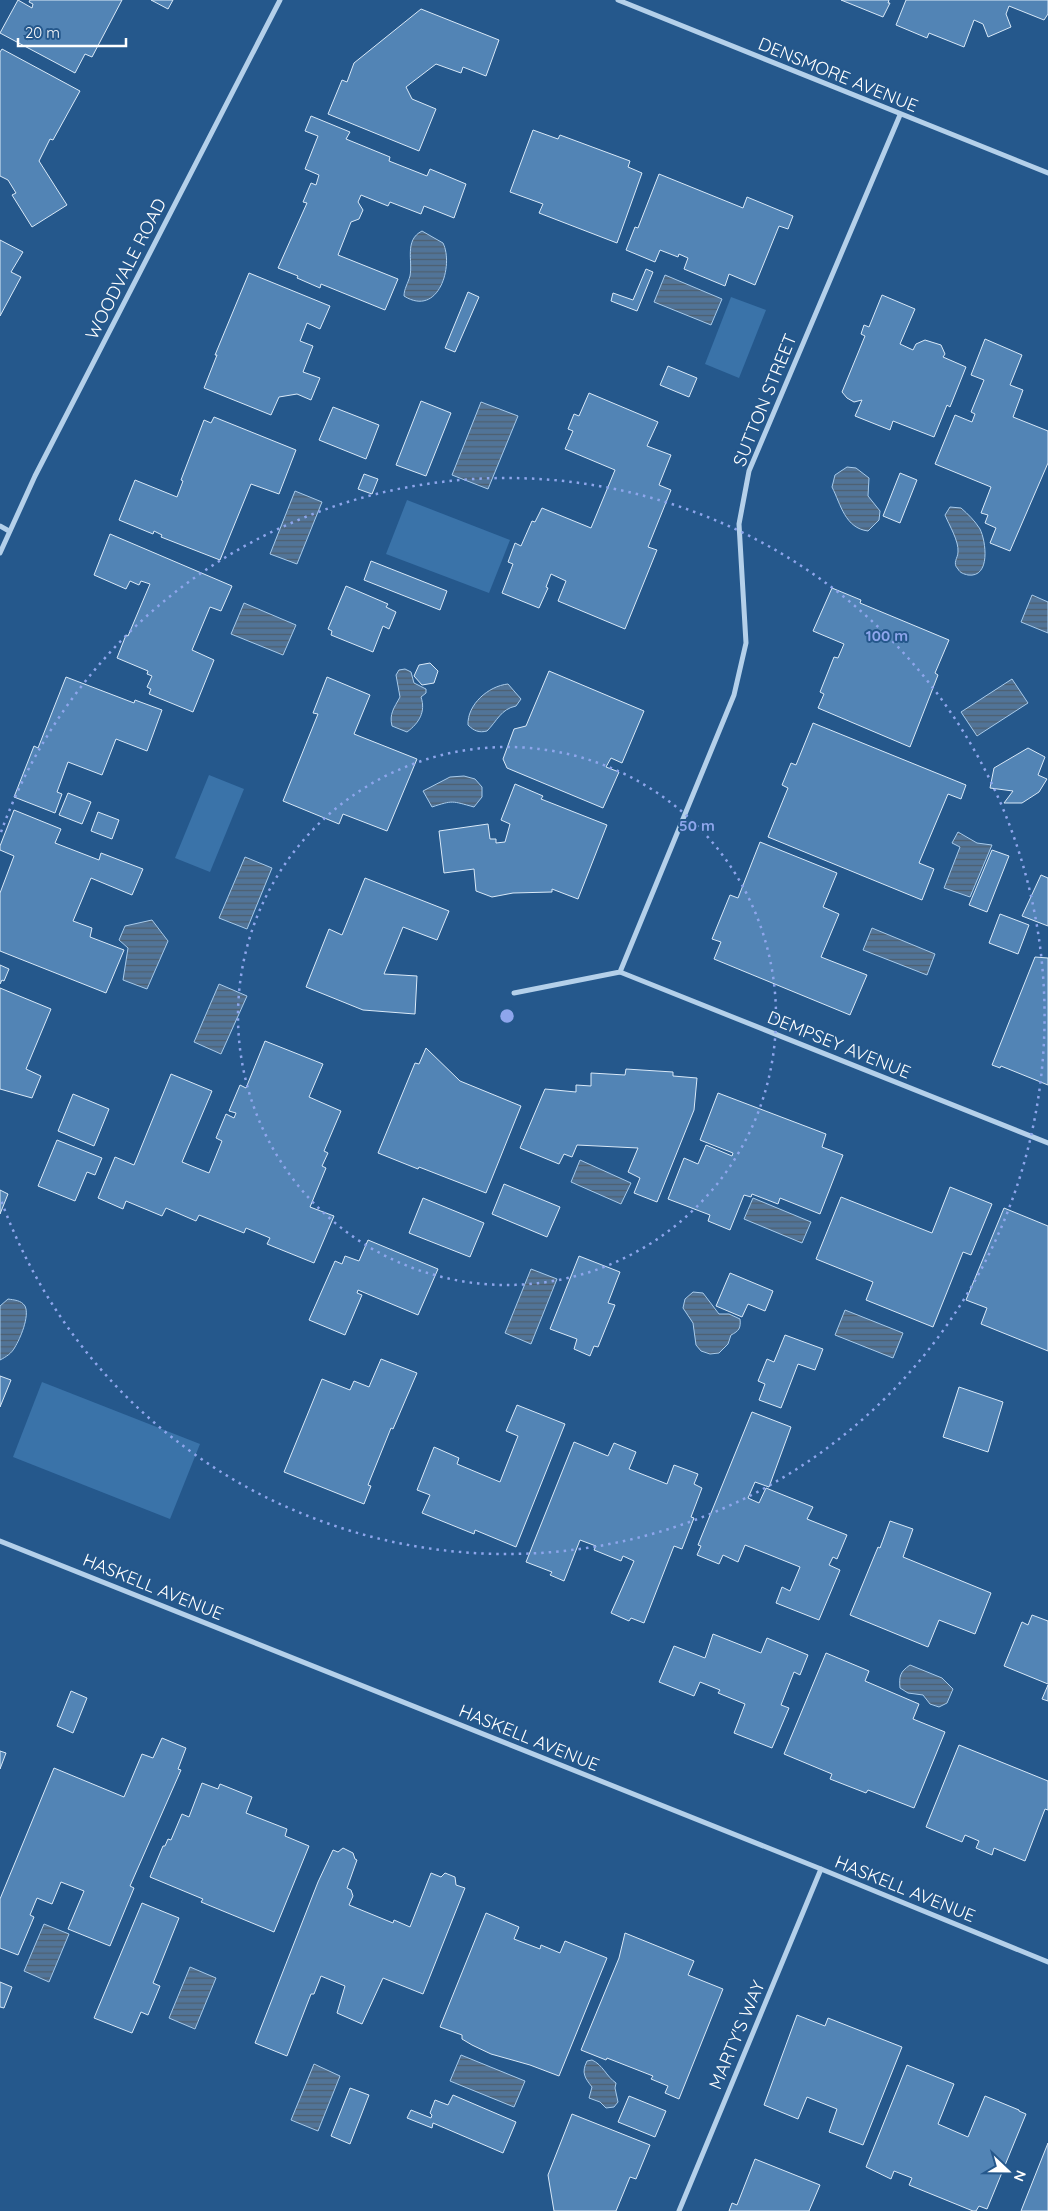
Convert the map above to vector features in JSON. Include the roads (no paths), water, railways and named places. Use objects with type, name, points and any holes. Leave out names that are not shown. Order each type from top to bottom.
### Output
[{"type":"street","name":"WOODVALE ROAD","points":[[0,553],[9,531],[280,0]]},
{"type":"street","name":"DENSMORE AVENUE","points":[[618,0],[1048,173]]},
{"type":"street","name":"SUTTON STREET","points":[[620,972],[734,695],[746,643],[739,524],[749,471],[900,114]]},
{"type":"street","points":[[0,526],[9,531]]},
{"type":"street","points":[[514,993],[620,972]]},
{"type":"street","name":"DEMPSEY AVENUE","points":[[620,972],[1048,1143]]},
{"type":"street","name":"HASKELL AVENUE","points":[[0,1541],[821,1869],[1048,1962]]},
{"type":"street","name":"MARTY'S WAY","points":[[679,2211],[821,1869]]}]
